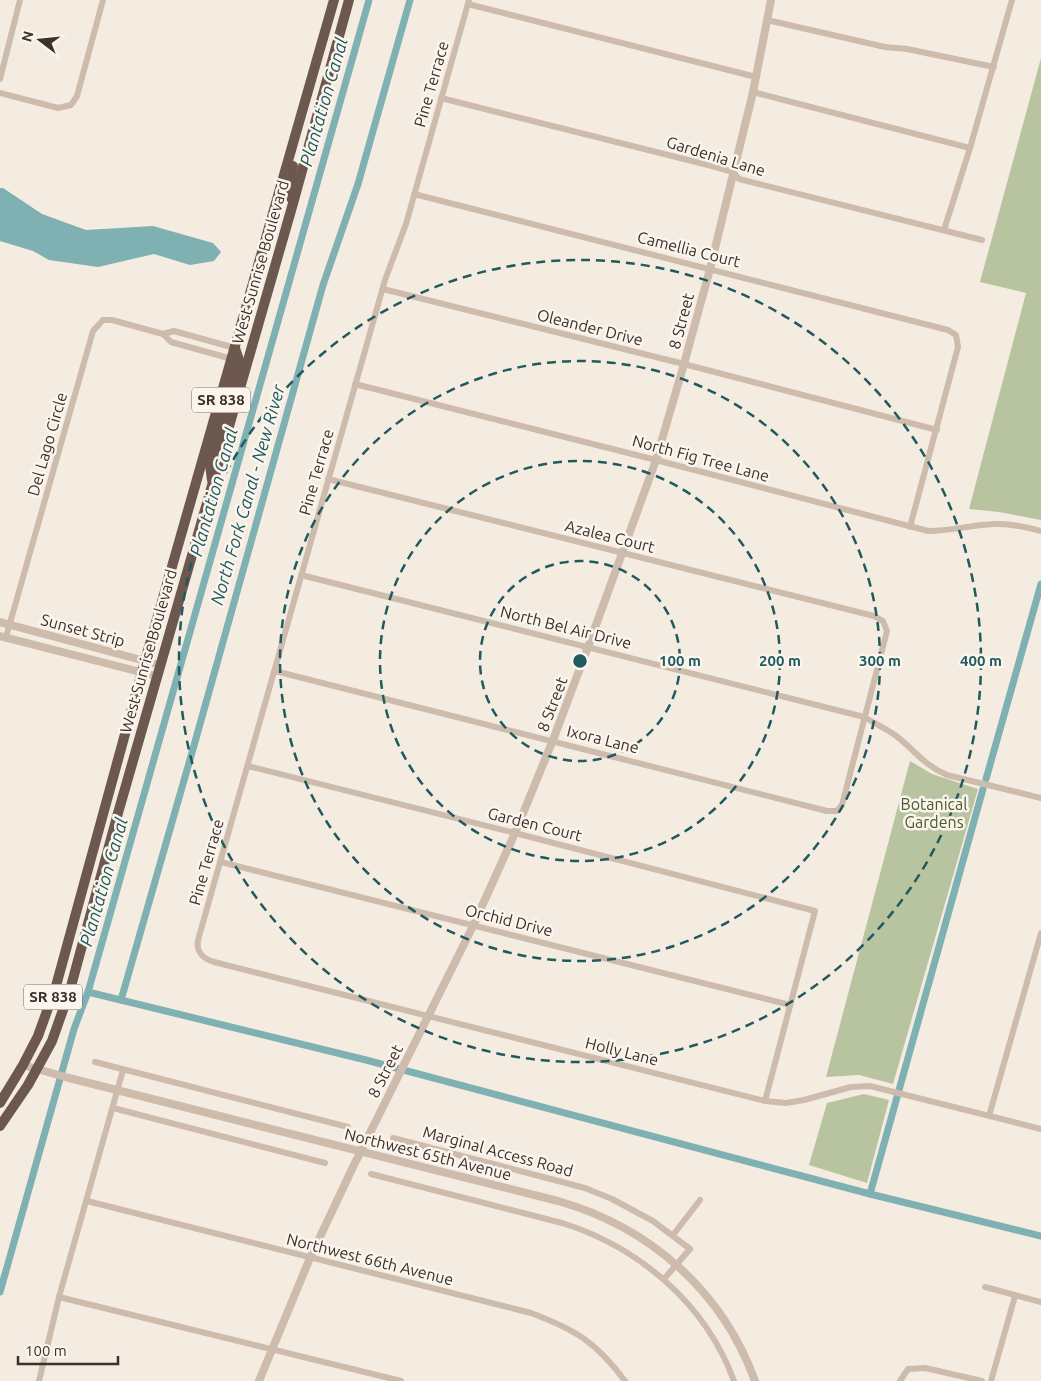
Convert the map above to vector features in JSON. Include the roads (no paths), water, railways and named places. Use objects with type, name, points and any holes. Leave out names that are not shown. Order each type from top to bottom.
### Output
[{"type":"highway","name":"West Sunrise Boulevard","points":[[0,1103],[24,1065],[38,1036],[56,986],[145,661],[334,0]]},
{"type":"highway","name":"West Sunrise Boulevard","points":[[0,1126],[37,1070],[52,1042],[70,990],[156,676],[292,206],[349,0]]},
{"type":"highway","points":[[290,155],[293,164],[290,178],[292,206]]},
{"type":"highway","points":[[251,349],[243,339],[257,289],[254,275]]},
{"type":"highway","points":[[212,486],[210,465],[240,360],[235,348]]},
{"type":"street","points":[[0,79],[20,0]]},
{"type":"street","points":[[0,93],[58,108],[70,105],[77,96],[102,0]]},
{"type":"street","name":"8 Street","points":[[260,1381],[310,1258],[473,926],[515,833],[588,647],[656,460],[684,364],[710,268],[753,92],[771,0]]},
{"type":"street","points":[[944,230],[994,67],[1012,0]]},
{"type":"street","points":[[468,2],[756,77]]},
{"type":"street","name":"Pine Terrace","points":[[200,953],[198,940],[274,670],[382,289],[400,242],[468,2]]},
{"type":"street","points":[[767,20],[885,47],[907,49],[994,67]]},
{"type":"street","points":[[753,92],[970,148]]},
{"type":"street","name":"Gardenia Lane","points":[[441,98],[732,172],[739,179],[982,240]]},
{"type":"street","name":"Camellia Court","points":[[414,194],[948,330],[956,335],[958,346],[937,430]]},
{"type":"street","name":"Oleander Drive","points":[[382,289],[684,364],[937,430]]},
{"type":"street","name":"Del Lago Circle","points":[[3,636],[10,625],[93,331],[103,320],[112,320],[163,334],[171,342],[232,359]]},
{"type":"street","name":"Del Lago Circle","points":[[163,334],[174,331],[235,348]]},
{"type":"street","name":"North Fig Tree Lane","points":[[355,384],[928,531],[946,531],[995,524],[1011,524],[1041,531]]},
{"type":"street","points":[[910,527],[937,430]]},
{"type":"street","name":"Azalea Court","points":[[328,480],[874,616],[883,621],[887,631],[864,717]]},
{"type":"street","name":"North Bel Air Drive","points":[[301,575],[864,717],[894,734],[916,756],[934,769],[947,775],[1041,798]]},
{"type":"street","name":"Sunset Strip","points":[[0,622],[160,665]]},
{"type":"street","name":"Sunset Strip","points":[[3,636],[156,676]]},
{"type":"street","name":"Ixora Lane","points":[[274,670],[827,811],[837,811],[842,805],[864,717]]},
{"type":"street","name":"Garden Court","points":[[248,766],[515,833],[815,912],[790,1005]]},
{"type":"street","name":"Orchid Drive","points":[[220,862],[790,1005]]},
{"type":"street","points":[[989,1116],[1041,933]]},
{"type":"street","name":"Holly Lane","points":[[200,953],[206,959],[214,962],[765,1101],[786,1103],[851,1087],[870,1086],[1041,1129]]},
{"type":"street","points":[[765,1101],[790,1005]]},
{"type":"street","points":[[96,1062],[348,1127]]},
{"type":"street","name":"Northwest 65th Avenue","points":[[24,1065],[37,1070],[592,1211],[634,1233],[659,1250],[705,1295],[725,1320],[740,1345],[754,1381]]},
{"type":"street","points":[[39,1381],[59,1297],[123,1070]]},
{"type":"street","points":[[113,1108],[325,1163]]},
{"type":"street","name":"Marginal Access Road","points":[[393,1138],[585,1188],[634,1210],[690,1249],[664,1279]]},
{"type":"street","points":[[370,1174],[577,1228],[619,1247],[664,1279],[695,1314],[710,1333],[734,1381]]},
{"type":"street","points":[[672,1235],[700,1200]]},
{"type":"street","name":"Northwest 66th Avenue","points":[[87,1202],[531,1314],[556,1323],[586,1339],[610,1360],[626,1381]]},
{"type":"street","points":[[985,1287],[1041,1302]]},
{"type":"street","points":[[991,1381],[1015,1296]]},
{"type":"street","points":[[59,1297],[402,1381]]},
{"type":"street","points":[[900,1381],[908,1369],[925,1368],[982,1381]]},
{"type":"water","points":[[0,188],[3,188],[42,214],[86,230],[153,226],[213,243],[221,252],[214,261],[190,265],[154,254],[98,267],[49,260],[33,251],[0,241]]},
{"type":"waterway","name":"Plantation Canal","points":[[0,1292],[74,1029],[88,992],[369,0]]},
{"type":"waterway","name":"North Fork Canal - New River","points":[[121,1000],[323,285],[358,184],[410,0]]},
{"type":"waterway","points":[[986,779],[1041,584]]},
{"type":"waterway","points":[[870,1194],[983,789]]},
{"type":"waterway","points":[[88,992],[366,1060],[870,1194],[1041,1236]]},
{"type":"park label","name":"Botanical Gardens","points":[[934,813]]}]
